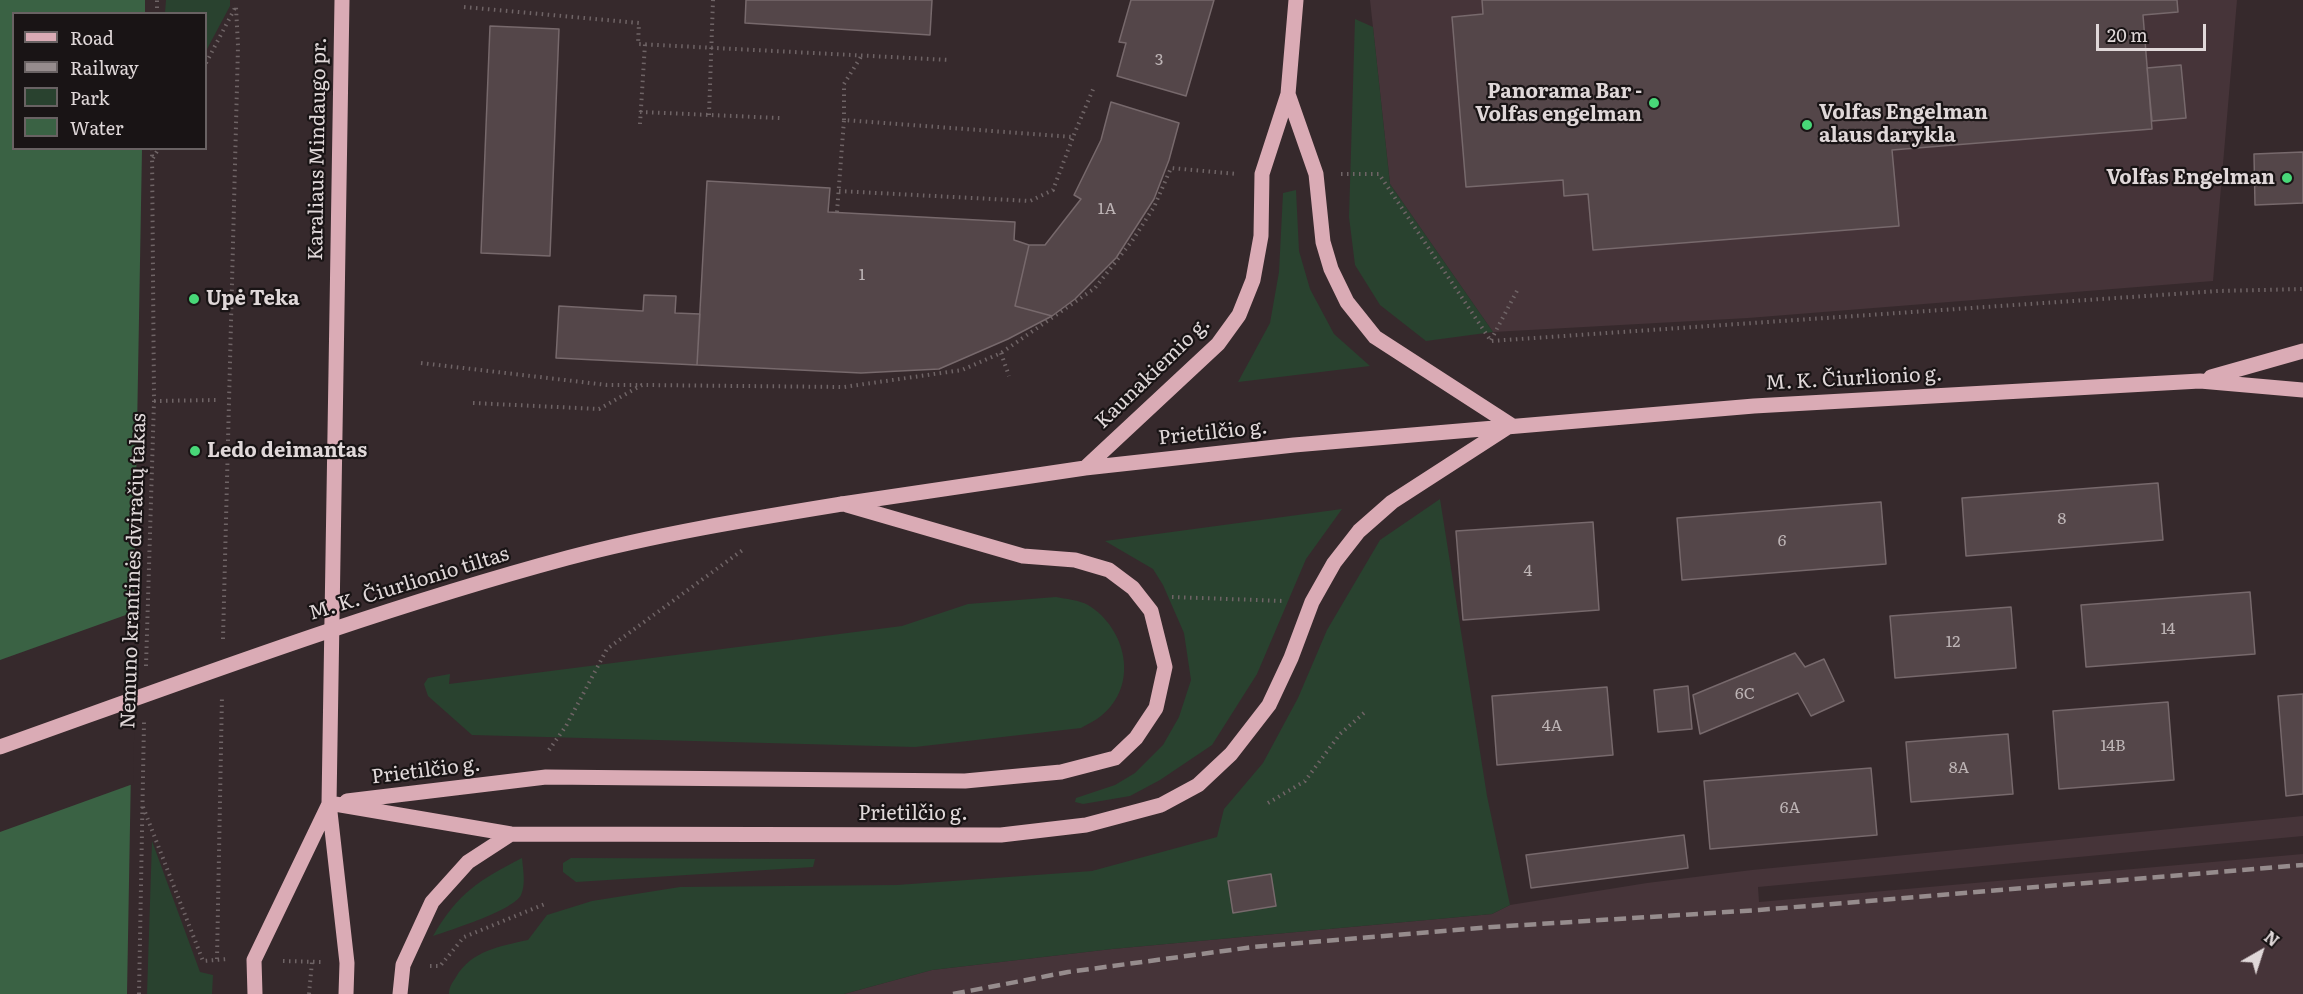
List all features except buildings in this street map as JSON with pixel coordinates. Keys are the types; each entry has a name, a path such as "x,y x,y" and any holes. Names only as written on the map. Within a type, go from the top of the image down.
{"main road":[{"name":"Karaliaus Mindaugo pr.","path":"342,0 329,803 347,963 346,994"},
{"name":"Kaunakiemio g.","path":"1085,468 1218,344 1239,315 1253,279 1261,236 1262,174 1288,94 1296,0"},
{"name":"Kaunakiemio g.","path":"1288,94 1316,174 1323,242 1330,269 1347,302 1375,337 1511,425"},
{"name":"M. K. Čiurlionio g.","path":"2200,381 2303,351"},
{"name":"M. K. Čiurlionio g.","path":"1511,425 1754,405 2200,381 2303,390"},
{"name":"Prietilčio g.","path":"842,504 1085,468 1511,425"},
{"name":"Prietilčio g.","path":"329,803 511,834 1000,835 1086,825 1161,806 1198,785 1231,754 1269,705 1291,658 1312,602 1334,563 1359,531 1384,509 1511,425"},
{"name":"Prietilčio g.","path":"329,803 546,777 965,781 1061,772 1115,758 1136,738 1156,708 1165,667 1151,611 1133,588 1109,570 1074,560 1023,556 842,504"},
{"name":"M. K. Čiurlionio tiltas","path":"0,747 334,628 567,558 736,521 842,504"},
{"path":"255,994 254,960 329,803"},
{"path":"400,994 403,965 432,902 468,862 511,834"}],"path":[{"path":"709,115 712,0"},
{"path":"464,7 639,23 638,44 949,60"},
{"path":"207,61 236,8 237,81 223,641"},
{"path":"640,124 645,44"},
{"path":"837,213 844,120 844,84 862,55"},
{"path":"839,191 1030,201 1053,190 1094,87"},
{"path":"640,112 780,118"},
{"path":"844,120 1073,137"},
{"name":"Nemuno krantinės dviračių takas","path":"146,673 154,401 152,150"},
{"path":"152,161 158,150"},
{"path":"421,363 607,385 843,387 962,370 1001,353 1095,288 1132,241 1154,207 1171,168 1228,174 1262,174"},
{"path":"1379,174 1491,341"},
{"path":"1491,341 1519,287"},
{"path":"1491,341 2218,291 2303,289"},
{"path":"1001,353 1009,376"},
{"path":"473,403 598,409 642,385"},
{"path":"154,401 216,400"},
{"path":"547,753 566,726 607,649 747,547"},
{"path":"1171,597 1312,602"},
{"path":"142,803 203,961 217,959 222,688"},
{"path":"1269,803 1305,781 1340,734 1365,712"},
{"name":"Nemuno krantinės dviračių takas","path":"139,994 144,720"},
{"path":"440,966 464,937 545,904"},
{"path":"309,994 312,962"}],"shaded area":[{"path":"1370,0 2237,0 2213,281 1748,318 1493,332 1390,184"},
{"path":"2303,816 2303,836 1758,887 1759,902 2303,854 2303,994 844,994 932,970 1112,949 1492,914 1510,905 1647,883 1752,870"}],"green space":[{"path":"166,0 230,0 230,6 207,49 207,12 165,12"},
{"path":"1355,19 1373,27 1390,184 1493,332 1426,341 1380,305 1355,265 1349,217"},
{"path":"1296,190 1299,251 1310,289 1334,334 1370,366 1238,382 1270,323 1279,272 1283,193"},
{"path":"1440,499 1487,796 1510,905 1492,914 1112,949 932,970 844,994 449,994 451,985 462,968 478,955 497,947 528,940 547,915 592,901 680,887 897,885 1092,871 1217,837 1224,809 1263,763 1298,698 1327,630 1380,540"},
{"path":"1342,509 1306,559 1257,674 1212,745 1160,780 1130,796 1083,804 1075,802 1076,798 1115,785 1135,773 1163,745 1179,717 1191,680 1184,633 1163,585 1153,569 1105,541"},
{"path":"1056,597 1084,603 1101,615 1112,628 1123,658 1124,673 1121,689 1113,703 1101,716 1081,728 915,747 472,735 428,696 424,684 428,678 450,674 449,684 902,626 968,604"},
{"path":"152,841 200,972 213,975 212,994 147,994"},
{"path":"522,858 523,886 521,895 516,901 481,919 433,936 451,909 471,889 493,873"},
{"path":"571,858 815,859 813,867 576,882 563,872 563,863"}],"water":[{"path":"0,0 145,0 145,12 12,12 12,150 142,150 127,994 0,994"}],"pier":[{"path":"137,611 133,784 0,832 0,660"}],"railway":[{"path":"953,994 1068,972 1253,947 1492,927 1759,910 2303,865"}],"place":[{"name":"Panorama Bar - Volfas engelman","path":"1654,103"},
{"name":"Volfas Engelman alaus darykla","path":"1807,125"},
{"name":"Volfas Engelman","path":"2287,178"},
{"name":"Upė Teka","path":"194,299"},
{"name":"Ledo deimantas","path":"195,451"}]}
